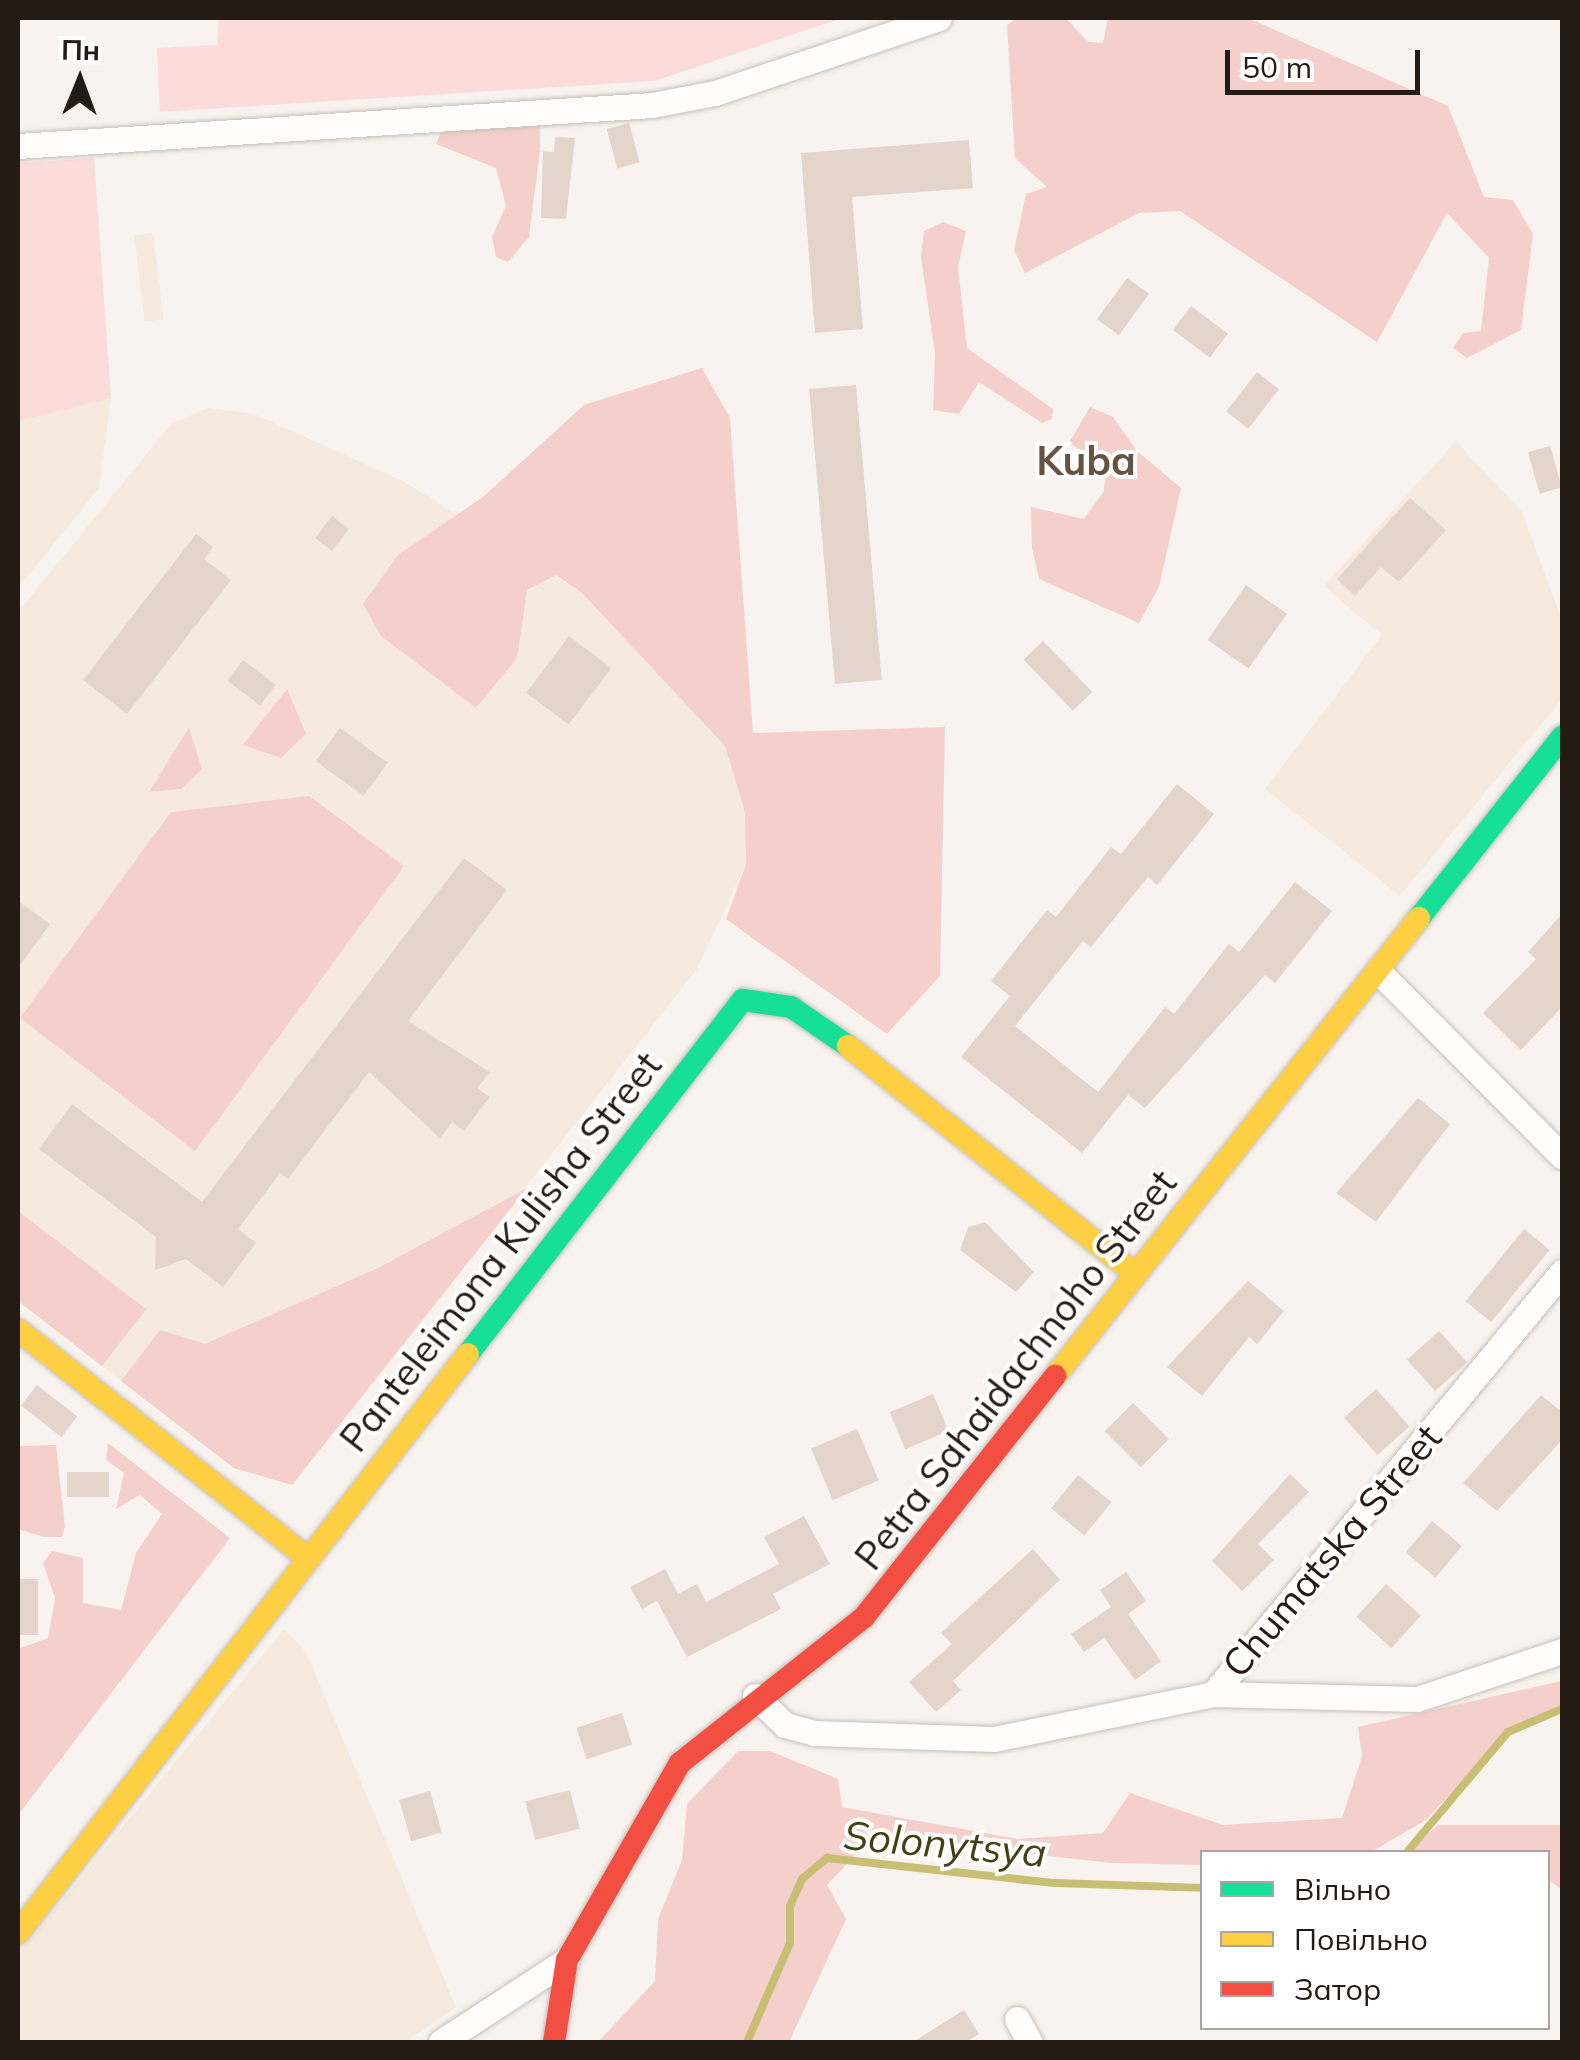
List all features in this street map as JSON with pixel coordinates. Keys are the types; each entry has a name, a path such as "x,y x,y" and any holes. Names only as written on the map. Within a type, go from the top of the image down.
{"street":[{"path":"18,146 652,105 716,93 938,18"},
{"name":"Petra Sahaidachnoho Street","path":"554,2042 568,1960 680,1763 755,1696 864,1617 1380,972 1562,737"},
{"path":"1380,972 1562,1156"},
{"name":"Panteleimona Kulisha Street","path":"18,1933 743,1000 792,1007 871,1062 1136,1274"},
{"name":"Chumatska Street","path":"755,1696 785,1724 814,1733 994,1738 1213,1694 1562,1272"},
{"path":"18,1330 308,1558"},
{"path":"1213,1694 1417,1699 1562,1651"},
{"path":"441,2042 568,1960"},
{"path":"1018,2018 1030,2042"}],"shaded area":[{"path":"219,18 842,18 655,81 160,112 157,48 217,45"},
{"path":"1017,18 1066,18 1088,42 1103,43 1108,18 1248,18 1448,106 1484,197 1513,200 1533,234 1521,330 1467,358 1453,348 1463,333 1481,331 1489,258 1447,213 1377,342 1180,211 1139,213 1025,273 1014,250 1026,194 1047,187 1015,158 1007,25"},
{"path":"512,123 540,127 540,150 529,237 508,262 496,257 492,237 506,206 496,168 436,144 442,129"},
{"path":"94,158 111,398 18,421 18,163"},
{"path":"943,222 966,231 958,267 967,348 1053,409 1052,419 1042,423 979,382 959,414 933,410 935,353 921,257 924,231"},
{"path":"153,233 164,319 145,322 134,235"},
{"path":"702,368 730,418 753,733 945,727 940,976 887,1034 726,919 746,864 745,812 725,746 582,593 556,575 527,590 517,658 476,708 381,636 363,604 398,555 483,497 584,405"},
{"path":"111,398 99,488 18,588 18,421"},
{"path":"1090,407 1113,417 1137,451 1181,488 1159,587 1139,623 1039,579 1032,548 1031,507 1084,519 1104,491 1106,464 1069,443"},
{"path":"208,408 254,414 403,481 582,593 725,746 745,812 746,864 697,969 292,1485 234,1468 18,1301 18,612 171,424"},
{"path":"1456,441 1522,512 1562,620 1562,699 1400,896 1265,789 1382,635 1324,586"},
{"path":"287,689 306,734 281,758 243,745"},
{"path":"189,728 202,769 181,789 149,792"},
{"path":"309,796 404,866 195,1151 20,1018 171,812"},
{"path":"527,1188 292,1485 234,1468 121,1381 160,1330 205,1344 378,1268"},
{"path":"18,1211 146,1309 102,1366 18,1301"},
{"path":"108,1443 230,1538 18,1815 18,1649 48,1638 55,1598 43,1563 52,1551 83,1558 83,1603 121,1610 136,1553 162,1514 140,1495 116,1509 124,1473 106,1460"},
{"path":"56,1445 65,1526 62,1537 44,1537 18,1529 18,1446"},
{"path":"284,1629 306,1652 456,2007 405,2042 18,2042 18,1955"},
{"path":"1562,1681 1562,1709 1508,1732 1426,1820 1374,1850 1200,1850 1200,1865 1112,1863 872,1837 827,1885 846,1919 789,2042 598,2042 655,1981 658,1919 682,1860 687,1804 738,1751 770,1751 838,1779 842,1807 1018,1839 1103,1833 1130,1793 1223,1825 1342,1818 1362,1756 1358,1727"},
{"path":"1438,1825 1562,1825 1562,1890 1550,1881 1550,1850 1409,1850"}],"building":[{"path":"629,123 640,163 617,169 607,129"},
{"path":"555,137 575,138 566,219 541,218 543,151 554,152"},
{"path":"969,140 973,188 852,197 863,329 815,333 801,153"},
{"path":"1127,278 1149,294 1119,335 1097,319"},
{"path":"1191,306 1228,334 1210,358 1173,330"},
{"path":"1257,372 1279,389 1248,429 1226,411"},
{"path":"856,385 882,680 835,684 809,389"},
{"path":"1550,446 1562,487 1540,494 1528,452"},
{"path":"1410,498 1446,530 1399,582 1381,567 1355,596 1337,579"},
{"path":"332,516 349,529 332,551 315,538"},
{"path":"196,534 213,547 204,559 231,580 127,714 83,680"},
{"path":"1246,585 1287,614 1249,669 1208,640"},
{"path":"569,636 611,668 569,725 526,693"},
{"path":"1043,641 1092,692 1073,711 1024,660"},
{"path":"243,660 276,685 260,705 227,681"},
{"path":"340,728 388,763 364,796 316,761"},
{"path":"1177,784 1214,814 1157,885 1148,877 1091,947 1083,941 1015,1026 1098,1092 1165,1007 1174,1014 1229,944 1239,952 1295,882 1332,911 1275,983 1265,975 1145,1108 1128,1095 1082,1153 961,1057 1010,996 991,981 1047,910 1056,917 1111,847 1121,854"},
{"path":"464,858 507,890 408,1021 490,1072 477,1088 490,1097 464,1131 452,1122 440,1138 369,1072 288,1179 280,1173 238,1229 256,1243 223,1287 186,1259 155,1270 156,1237 39,1149 72,1104 202,1202"},
{"path":"18,901 50,924 18,968"},
{"path":"1562,914 1562,1007 1521,1050 1483,1013 1536,959 1528,952"},
{"path":"1418,1098 1450,1124 1376,1222 1336,1193"},
{"path":"985,1222 1034,1272 1016,1292 960,1250 968,1227"},
{"path":"1524,1229 1550,1250 1491,1322 1465,1301"},
{"path":"1248,1281 1284,1311 1257,1344 1249,1337 1202,1396 1167,1367"},
{"path":"1439,1331 1467,1362 1435,1391 1407,1360"},
{"path":"37,1385 77,1416 61,1437 21,1405"},
{"path":"1376,1389 1409,1426 1378,1455 1344,1418"},
{"path":"933,1394 949,1431 905,1449 890,1412"},
{"path":"1541,1395 1562,1412 1562,1440 1497,1511 1463,1483"},
{"path":"1133,1403 1169,1439 1141,1467 1105,1431"},
{"path":"857,1429 879,1481 833,1500 811,1449"},
{"path":"67,1472 109,1472 109,1497 67,1497"},
{"path":"1290,1474 1309,1492 1258,1544 1274,1560 1242,1591 1212,1561"},
{"path":"1078,1475 1111,1502 1084,1535 1051,1508"},
{"path":"804,1516 830,1564 773,1594 781,1609 687,1657 657,1601 642,1609 630,1587 665,1569 678,1594 697,1584 706,1602 779,1564 764,1537"},
{"path":"1432,1521 1462,1546 1436,1577 1406,1552"},
{"path":"1033,1549 1060,1580 953,1681 961,1690 936,1712 909,1682 952,1644 941,1633"},
{"path":"1126,1572 1146,1601 1128,1614 1161,1661 1135,1680 1104,1638 1084,1652 1071,1634 1111,1607 1100,1590"},
{"path":"18,1579 38,1579 38,1635 18,1635"},
{"path":"1386,1584 1421,1615 1391,1648 1357,1617"},
{"path":"622,1713 632,1744 587,1759 576,1728"},
{"path":"570,1790 580,1829 535,1840 525,1801"},
{"path":"430,1791 442,1832 411,1841 399,1800"},
{"path":"964,2010 979,2034 966,2042 913,2042"}],"waterway":[{"name":"Solonytsya","path":"1409,1850 1508,1732 1562,1709"},
{"name":"Solonytsya","path":"747,2042 790,1943 790,1906 802,1879 827,1858 1055,1883 1200,1888"}],"traffic: fast":[{"path":"1419,918 1562,737"},
{"path":"468,1354 743,1000 791,1007 848,1046"}],"traffic: slow":[{"path":"1055,1376 1419,918"},
{"path":"848,1046 1136,1274"},
{"path":"18,1330 308,1558"},
{"path":"18,1933 468,1354"}],"traffic: jam":[{"path":"554,2042 567,1960 680,1763 864,1617 1055,1376"}],"district":[{"name":"Kuba","path":"1086,460"}]}
